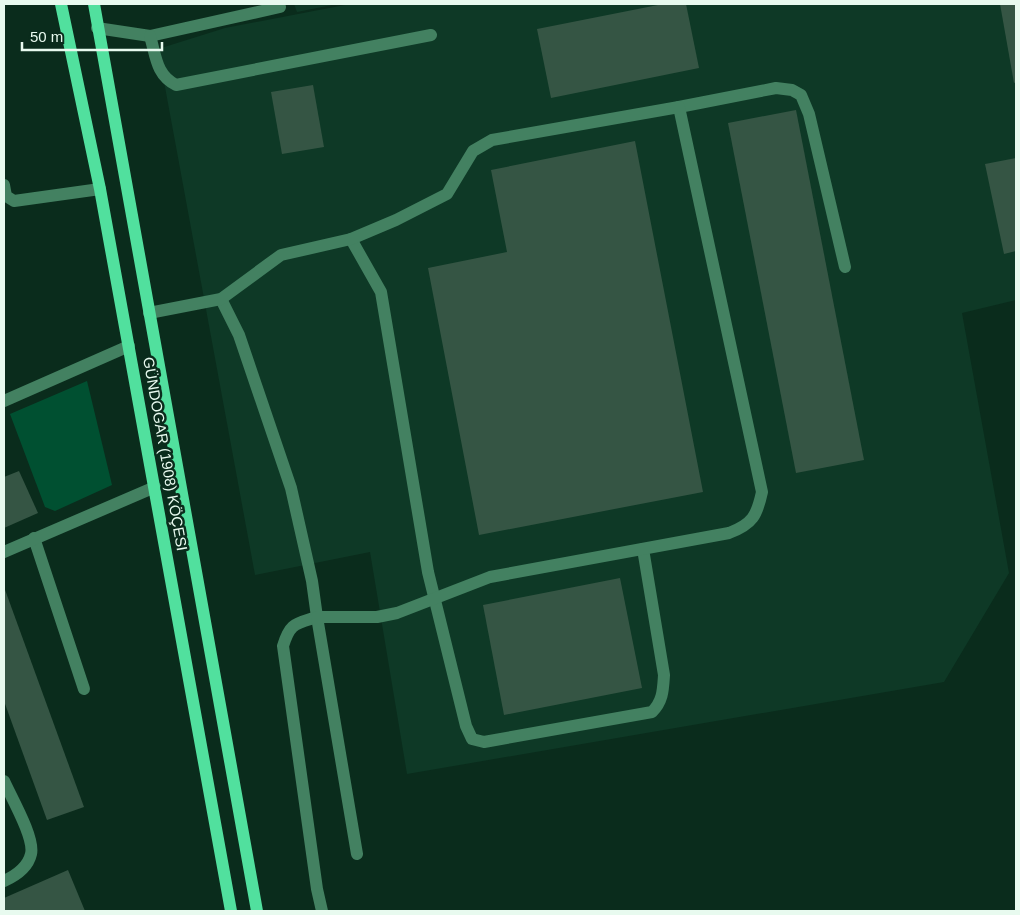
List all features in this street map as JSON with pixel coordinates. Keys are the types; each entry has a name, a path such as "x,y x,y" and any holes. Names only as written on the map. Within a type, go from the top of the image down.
{"main road":[{"path":"56,4 62,10"},
{"name":"GÜNDOGAR (1908) KÖÇESI","path":"94,4 257,911"},
{"name":"GÜNDOGAR (1908) KÖÇESI","path":"62,10 100,190 231,911"}],"lane":[{"path":"97,28 150,36 280,7"},
{"path":"150,36 160,72 167,80 176,85 431,35"},
{"path":"149,313 221,299 281,255 351,239 396,220 447,194 472,151 492,140 776,88 792,90 802,94 809,114 845,267"},
{"path":"322,911 317,889 283,646 287,634 295,624 316,617 377,617 396,613 490,577 729,533 742,528 753,519 759,507 762,492 679,107"},
{"path":"4,185 6,196 14,201 100,190"},
{"path":"351,239 381,292 428,572 466,726 472,739 484,742 652,712 658,706 663,694 664,675 643,548"},
{"path":"221,299 240,335 291,488 312,582 316,617 358,854"},
{"path":"4,401 129,346"},
{"path":"4,552 155,487"},
{"path":"34,538 84,689"},
{"path":"4,781 29,836 31,854 24,867 4,881"}],"shaded area":[{"path":"294,4 337,4 297,12"},
{"path":"350,4 1016,4 1016,300 962,313 1009,573 944,682 407,774 370,552 255,575 158,49 225,28"},
{"path":"87,381 112,485 55,511 45,507 10,414"}],"building":[{"path":"663,4 686,4 699,68 551,98 537,29"},
{"path":"1000,4 1016,4 1016,82 1014,83"},
{"path":"313,85 324,147 282,154 271,92"},
{"path":"796,110 864,460 796,473 728,123"},
{"path":"635,141 703,492 479,535 428,268 507,252 491,170"},
{"path":"1016,158 1016,251 1004,254 985,164"},
{"path":"19,471 38,513 4,528 4,477"},
{"path":"620,578 642,688 504,715 483,605"},
{"path":"4,587 84,807 47,820 4,701"},
{"path":"68,870 85,911 4,911 4,898"}]}
